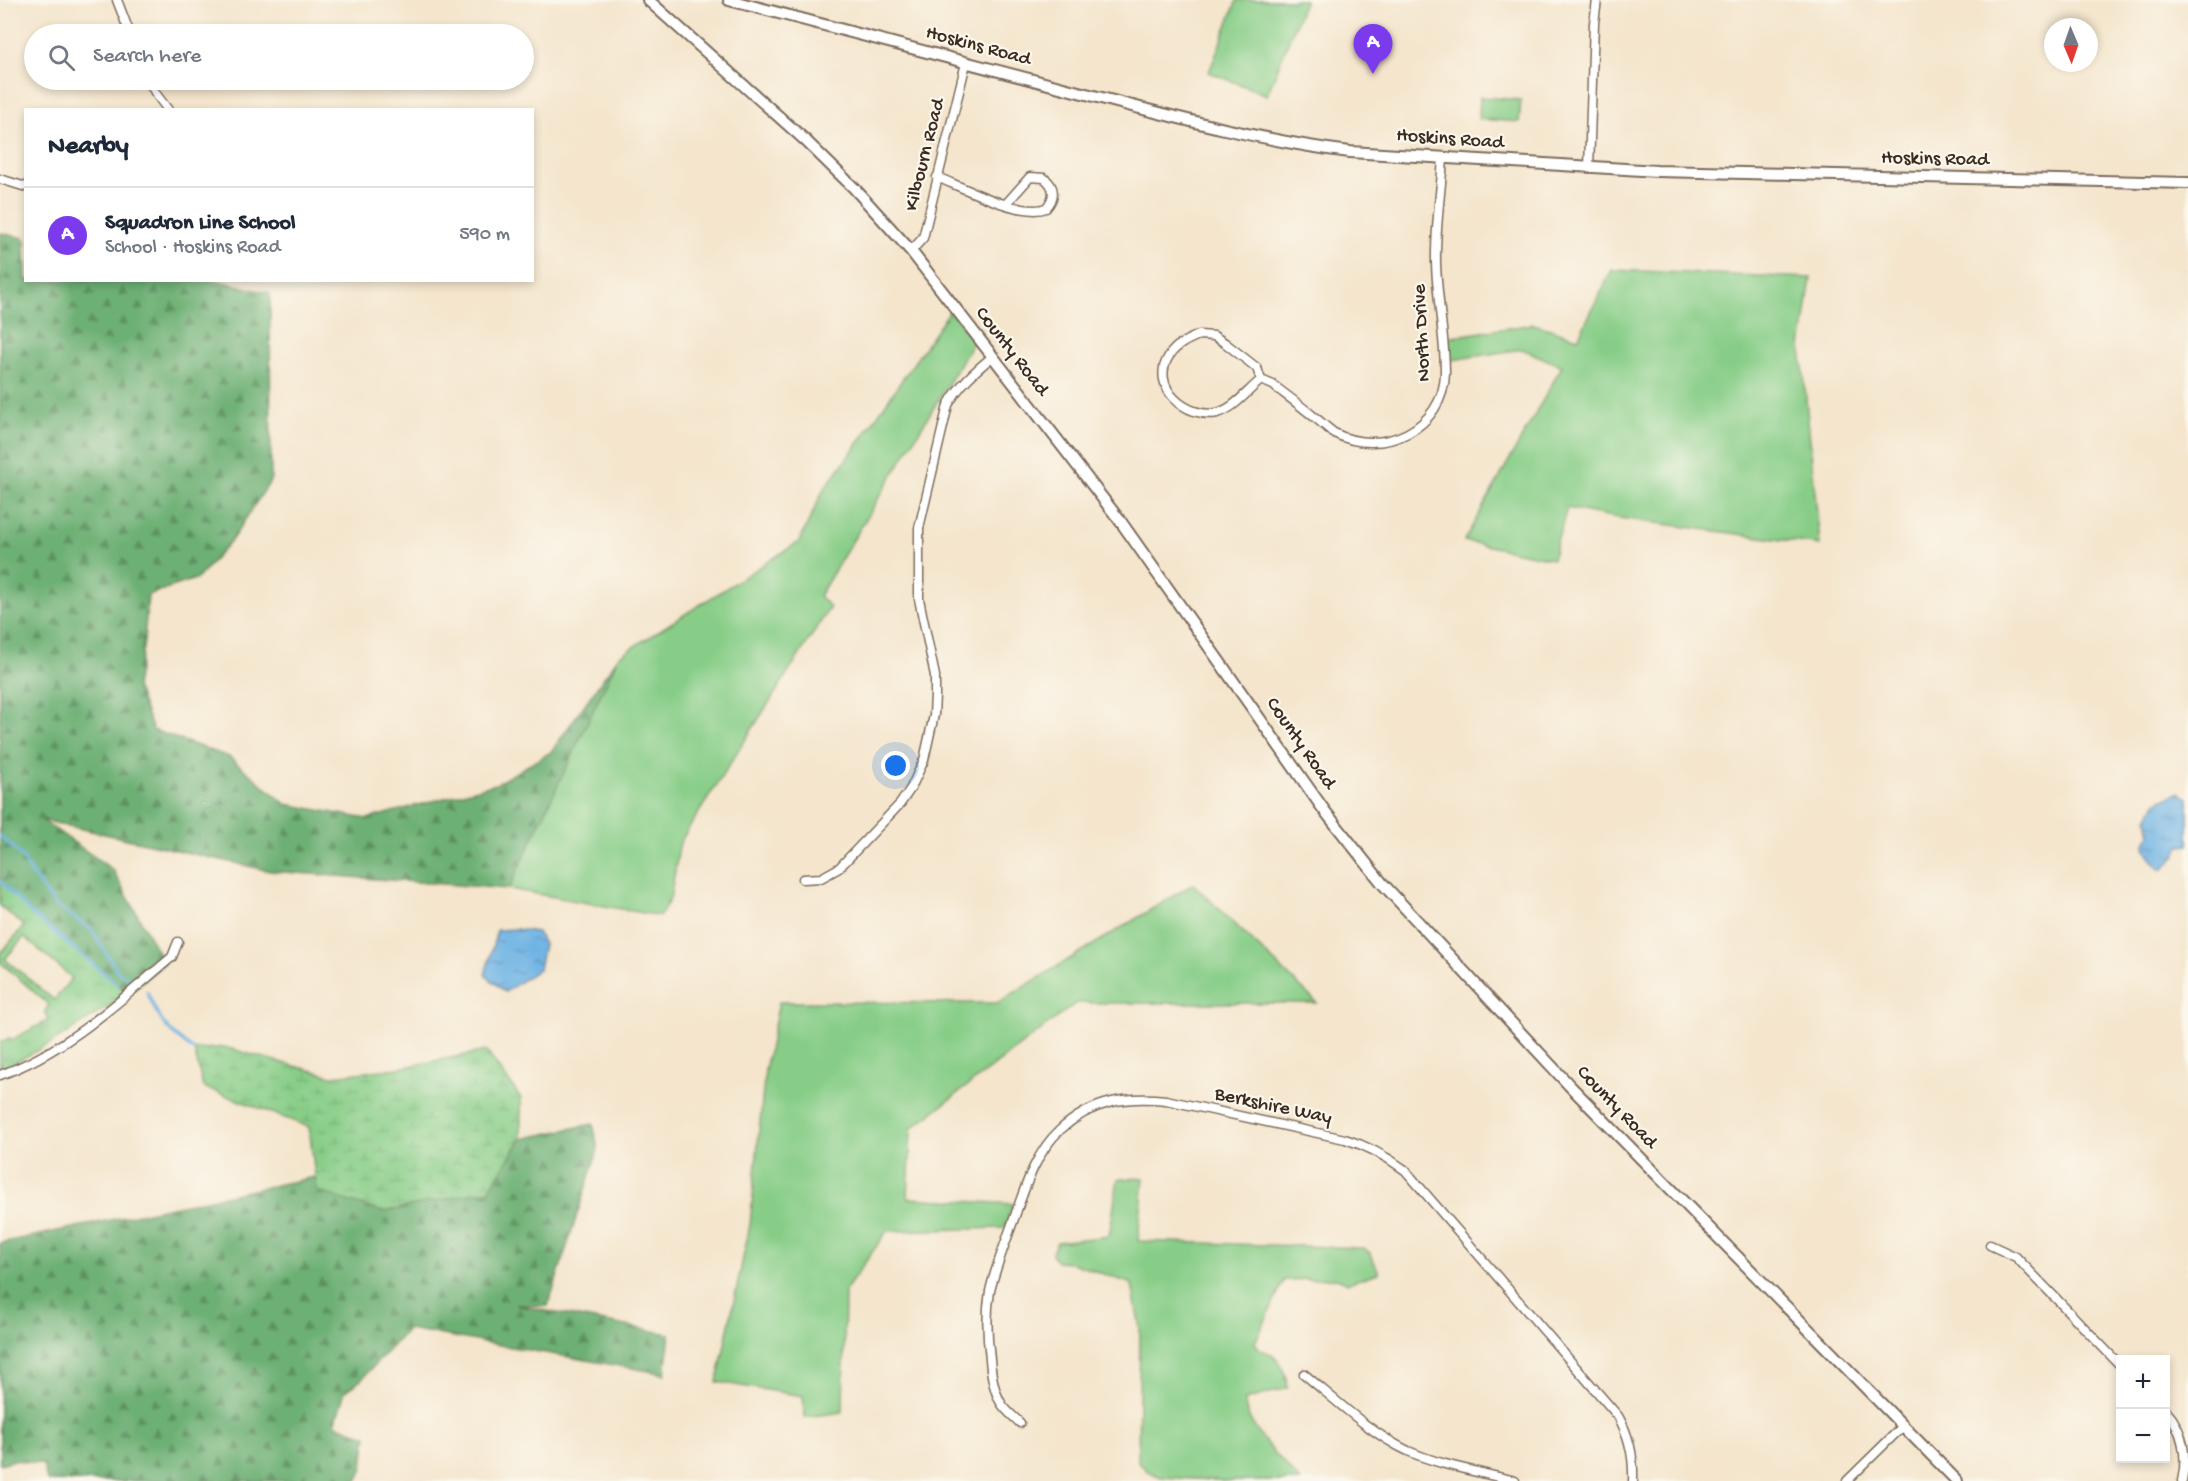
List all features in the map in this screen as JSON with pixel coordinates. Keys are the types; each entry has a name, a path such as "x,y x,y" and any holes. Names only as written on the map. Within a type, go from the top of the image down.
{"street":[{"path":"117,0 126,24"},
{"name":"County Road","path":"648,0 805,140 854,188 911,251 1121,522 1324,810 1382,883 1569,1085 1957,1481"},
{"name":"Hoskins Road","path":"729,0 1147,110 1278,141 1350,152 1589,168 1764,175 2188,183"},
{"path":"1589,168 1594,23 1597,0"},
{"name":"Kilbourn Road","path":"911,251 923,238 966,63"},
{"path":"154,90 166,108"},
{"name":"North Drive","path":"1261,380 1233,406 1218,413 1202,414 1186,410 1174,400 1166,386 1164,371 1167,359 1182,342 1199,335 1214,336 1257,369 1261,380 1273,385 1334,432 1360,441 1386,441 1399,438 1413,431 1434,411 1441,397 1445,374 1436,262 1443,158"},
{"path":"937,177 1006,204 1033,210 1043,210 1051,202 1053,189 1044,178 1030,177 1006,204"},
{"path":"0,179 24,186"},
{"path":"803,879 821,878 839,868 900,804 911,788 924,760 934,715 935,676 919,598 919,528 948,405 955,392 992,357"},
{"path":"0,1075 32,1061 70,1039 172,957 178,942"},
{"name":"Berkshire Way","path":"1020,1423 1001,1404 991,1372 987,1318 990,1292 1019,1203 1038,1157 1051,1138 1062,1128 1080,1115 1103,1104 1139,1098 1166,1100 1345,1139 1361,1144 1390,1159 1405,1170 1618,1416 1632,1451 1633,1481"},
{"path":"1990,1245 2016,1257 2116,1360"},
{"path":"1304,1374 1382,1437 1409,1451 1439,1462 1515,1481"},
{"path":"2170,1417 2178,1429 2185,1457 2182,1481"},
{"path":"1847,1481 1902,1426"}],"green space":[{"path":"1237,0 1305,0 1267,95 1209,72"},
{"path":"1480,97 1521,100 1519,122 1479,119"},
{"path":"0,233 24,238 24,282 223,282 270,293 271,480 233,538 198,578 148,595 144,641 136,687 153,730 229,757 286,804 367,819 496,784 551,752 619,656 509,889 270,871 42,820 113,870 164,963 129,993 31,913 0,882"},
{"path":"1612,270 1811,278 1801,347 1820,545 1612,517 1567,508 1552,559 1464,541 1562,366 1522,349 1446,361 1444,338 1534,324 1578,338"},
{"path":"951,309 973,343 819,596 830,607 680,842 670,899 660,916 509,889 619,656 799,542 824,489"},
{"path":"0,881 31,913 129,993 50,1043 0,1069 0,1042 10,1038 11,1040 49,1020 45,1011 49,1005 0,962 0,954 24,926 0,906","holes":["24,937 72,978 54,1000 5,959"]},
{"path":"1193,884 1317,1003 1076,1003 911,1129 908,1198 1013,1204 1004,1228 887,1231 845,1291 843,1412 805,1417 803,1396 717,1382 750,1225 765,1070 779,1002 997,1003"},
{"path":"224,1047 332,1076 399,1068 486,1051 521,1098 521,1139 489,1190 382,1212 317,1191 309,1127 203,1087 194,1050"},
{"path":"593,1124 598,1149 548,1306 515,1305 670,1334 665,1374 408,1329 360,1381 345,1391 335,1424 367,1436 362,1471 357,1481 47,1481 43,1464 15,1460 0,1464 0,1243 315,1177 318,1191 489,1190 521,1139"},
{"path":"1144,1178 1138,1241 1364,1248 1371,1254 1379,1273 1348,1283 1337,1278 1284,1280 1255,1343 1280,1364 1288,1388 1245,1400 1246,1410 1275,1454 1300,1481 1230,1481 1161,1477 1147,1471 1138,1461 1140,1329 1132,1284 1072,1263 1057,1262 1052,1253 1057,1242 1109,1236 1118,1179"}],"water":[{"path":"2178,793 2188,798 2188,845 2180,846 2175,857 2161,870 2145,846 2151,835 2148,819 2156,802"},
{"path":"516,929 537,932 544,944 539,969 505,992 485,975 497,930"}],"waterway":[{"path":"0,836 23,858 33,876 56,906 91,929 119,973 133,980"},
{"path":"0,881 31,913 117,984"},
{"path":"147,992 165,1026 194,1050"}],"place":[{"name":"Squadron Line School","path":"1373,74"}]}
